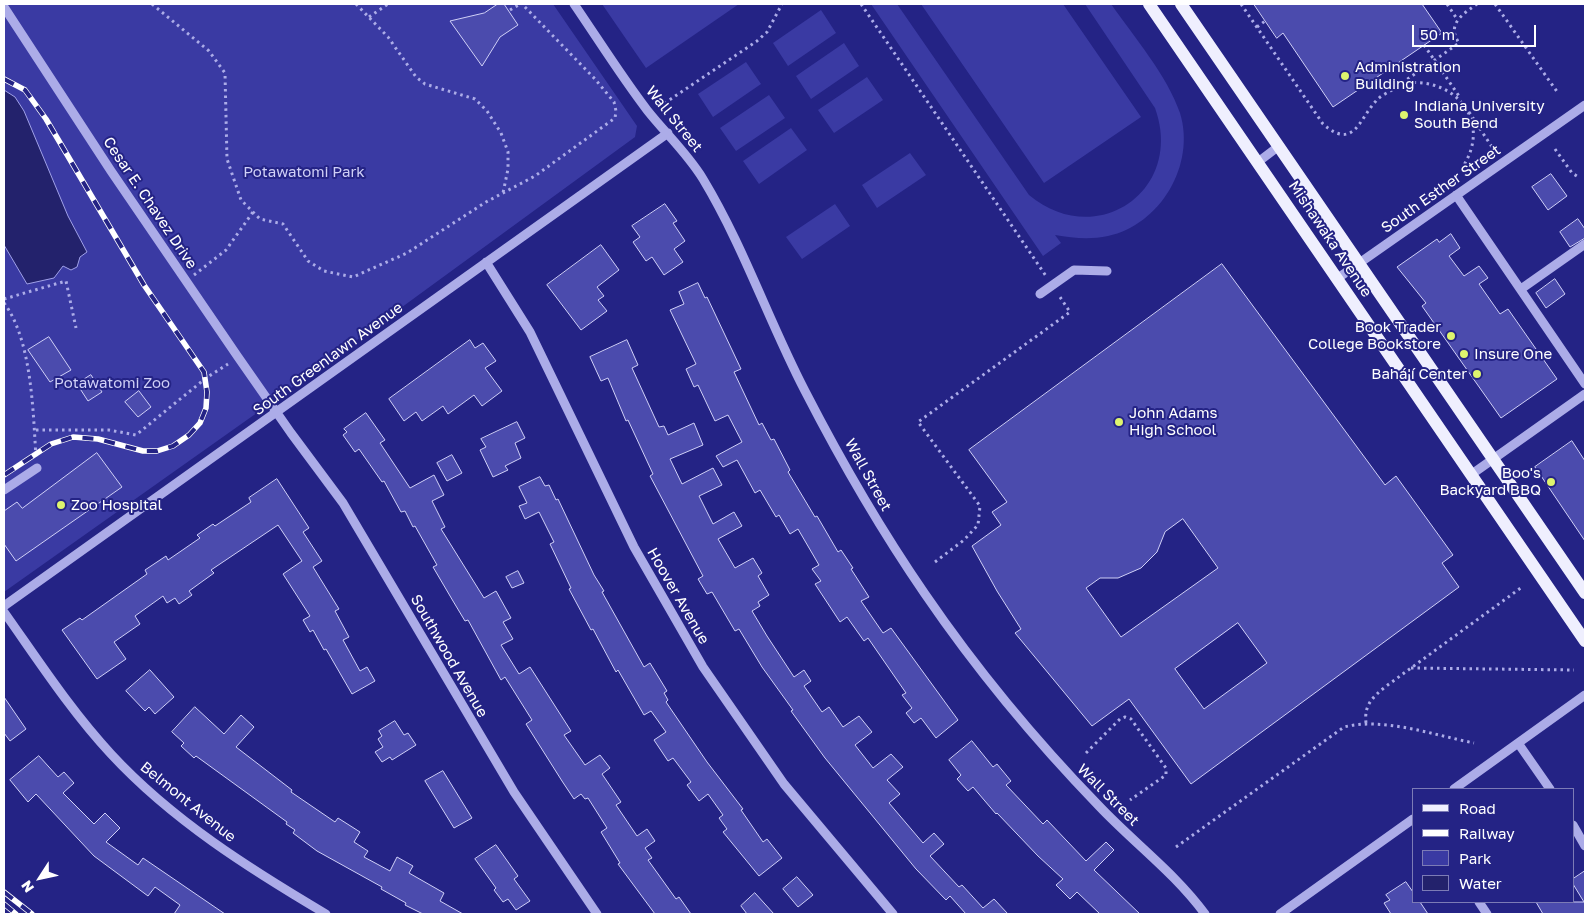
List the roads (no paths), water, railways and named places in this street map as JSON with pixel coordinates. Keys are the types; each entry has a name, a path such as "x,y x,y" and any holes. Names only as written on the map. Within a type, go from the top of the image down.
{"main road":[{"name":"Mishawaka Avenue","path":"1149,4 1585,641"},
{"name":"Mishawaka Avenue","path":"1181,4 1585,593"}],"street":[{"name":"Wall Street","path":"574,4 651,114 682,147 703,179 738,242 806,392 889,540 927,597 1000,696 1055,760 1102,809 1188,892 1205,914"},
{"name":"Cesar E. Chavez Drive","path":"4,7 111,172 277,413"},
{"name":"South Esther Street","path":"1338,278 1585,104"},
{"name":"South Greenlawn Avenue","path":"4,606 668,133"},
{"path":"1258,162 1279,146"},
{"path":"1456,195 1585,384"},
{"path":"1521,289 1585,244"},
{"name":"Hoover Avenue","path":"486,262 530,332 634,548 703,667 784,784 893,914"},
{"path":"1040,294 1074,270 1107,271"},
{"path":"1472,474 1585,394"},
{"name":"Southwood Avenue","path":"277,413 343,503 514,792 596,914"},
{"path":"4,490 37,468"},
{"name":"Belmont Avenue","path":"4,612 84,722 138,782 208,838 326,914"},
{"path":"1455,788 1585,695"},
{"path":"1518,743 1549,788"},
{"path":"1280,914 1412,820"},
{"path":"1574,827 1585,846"},
{"path":"1480,903 1487,914"}],"water":[{"path":"4,90 15,97 24,111 68,216 87,252 80,257 77,267 71,270 63,266 54,278 27,284 4,245"}],"railway":[{"path":"4,79 25,90 46,119 144,285 204,372 207,392 206,408 200,423 189,435 173,446 157,451 143,451 98,439 73,437 51,444 4,475"},
{"path":"4,892 32,914"},
{"path":"4,904 16,914"}],"place":[{"name":"Administration Building","path":"1345,76"},
{"name":"Indiana University South Bend","path":"1404,115"},
{"name":"Book Trader College Bookstore","path":"1451,336"},
{"name":"Insure One","path":"1464,354"},
{"name":"Bahá'í Center","path":"1477,374"},
{"name":"John Adams High School","path":"1119,422"},
{"name":"Boo's Backyard BBQ","path":"1551,482"},
{"name":"Zoo Hospital","path":"61,505"}],"park label":[{"name":"Potawatomi Park","path":"304,172"},
{"name":"Potawatomi Zoo","path":"112,383"}]}
